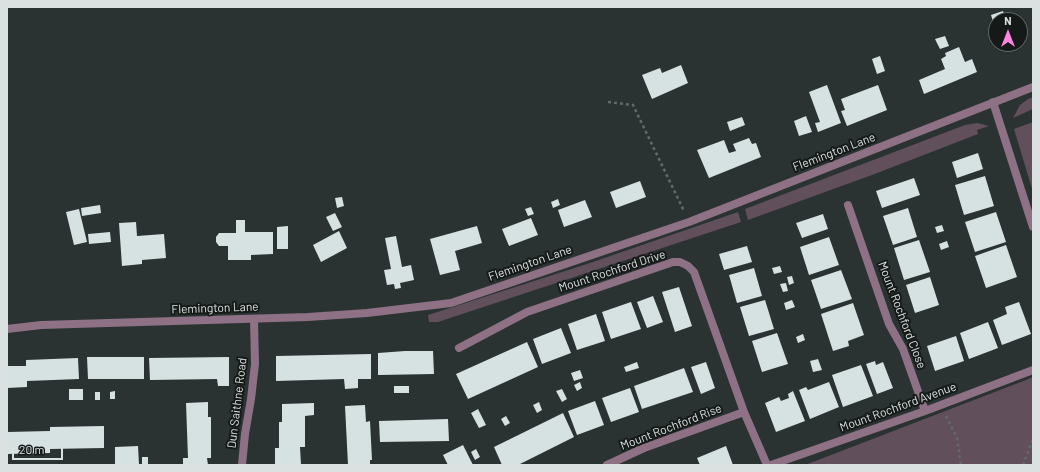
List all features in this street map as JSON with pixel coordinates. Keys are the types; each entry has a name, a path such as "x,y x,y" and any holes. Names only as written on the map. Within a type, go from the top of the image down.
{"street":[{"name":"Flemington Lane","path":"7,329 42,325 254,319 367,313 451,303 689,222 1033,87"},
{"path":"993,102 1033,227"},
{"name":"Mount Rochford Close","path":"848,205 890,324 903,350 926,411"},
{"name":"Mount Rochford Drive","path":"459,348 527,312 673,262 680,262 688,266 694,272 744,412 767,465"},
{"name":"Dun Saithne Road","path":"242,465 255,364 254,319"},
{"name":"Mount Rochford Avenue","path":"771,465 926,411 1033,370"},
{"name":"Mount Rochford Rise","path":"607,465 644,448 744,412"}],"path":[{"path":"608,102 633,105 689,222"},
{"path":"940,405 957,438 960,465"},
{"path":"1023,465 1033,439"}],"shaded area":[{"path":"1033,97 1033,109 1013,118 1020,105"},
{"path":"1033,122 1033,192 1014,129"},
{"path":"977,123 989,126 977,130 978,134 872,175 748,220 745,209 965,125"},
{"path":"738,212 741,222 438,322 429,322 428,315 587,264"},
{"path":"1033,377 1033,465 805,465 1026,380"}],"building":[{"path":"945,36 949,46 940,49 935,39"},
{"path":"959,47 965,62 972,59 977,72 924,94 919,80 945,69 941,59 946,56 945,53"},
{"path":"880,56 885,71 877,74 872,59"},
{"path":"681,65 688,83 652,99 642,75 660,68 662,73"},
{"path":"827,85 841,123 818,132 815,123 820,122 809,92"},
{"path":"878,85 887,110 847,126 841,111 845,110 841,99"},
{"path":"806,116 812,132 799,136 794,121"},
{"path":"742,117 745,125 730,131 727,122"},
{"path":"749,138 752,144 756,143 761,157 709,178 697,150 724,140 729,153 736,151 733,144"},
{"path":"978,153 983,169 957,178 952,162"},
{"path":"985,176 994,206 964,215 955,185"},
{"path":"914,178 920,195 882,208 876,191"},
{"path":"640,181 646,197 616,208 610,192"},
{"path":"342,197 344,206 337,208 335,198"},
{"path":"558,199 560,205 553,208 551,202"},
{"path":"585,200 592,217 564,227 558,210"},
{"path":"100,205 101,213 82,216 81,208"},
{"path":"531,207 534,214 528,216 525,209"},
{"path":"908,208 917,237 893,245 883,216"},
{"path":"79,209 87,242 74,245 66,212"},
{"path":"996,212 1006,242 975,252 965,222"},
{"path":"335,213 342,227 333,231 326,217"},
{"path":"823,214 828,229 802,238 796,223"},
{"path":"531,218 538,235 509,246 502,229"},
{"path":"236,220 245,220 245,232 273,232 273,254 251,255 251,260 228,260 228,246 219,246 216,242 216,237 219,233 236,233"},
{"path":"136,222 137,236 164,234 166,258 142,260 142,264 122,266 119,223"},
{"path":"942,225 944,231 937,233 935,227"},
{"path":"288,226 288,249 277,249 277,227"},
{"path":"477,226 482,243 455,251 460,270 440,275 430,239"},
{"path":"339,231 347,248 321,262 313,245"},
{"path":"110,232 111,242 89,244 88,234"},
{"path":"396,236 402,267 411,265 414,280 400,283 401,288 395,289 394,284 387,285 384,270 391,269 385,238"},
{"path":"829,237 839,265 809,275 800,247"},
{"path":"919,240 930,272 904,280 894,248"},
{"path":"947,241 949,247 941,250 939,244"},
{"path":"1006,245 1017,277 986,288 975,256"},
{"path":"747,246 752,262 724,270 719,254"},
{"path":"780,266 782,272 774,274 772,268"},
{"path":"754,268 762,296 737,303 729,275"},
{"path":"841,270 852,299 821,309 811,280"},
{"path":"792,276 794,283 789,285 787,277"},
{"path":"930,277 939,305 915,313 906,285"},
{"path":"786,283 788,291 783,292 780,284"},
{"path":"679,287 692,326 675,332 662,292"},
{"path":"653,296 663,322 647,328 637,302"},
{"path":"765,300 774,329 749,336 740,307"},
{"path":"792,300 795,307 786,310 784,303"},
{"path":"631,302 641,329 611,339 602,312"},
{"path":"1019,302 1031,334 1002,345 993,320 1007,314 1005,307"},
{"path":"853,303 864,335 848,341 849,346 833,351 821,314"},
{"path":"596,314 605,341 577,350 568,324"},
{"path":"988,322 998,348 969,359 960,333"},
{"path":"561,328 571,353 542,364 533,339"},
{"path":"777,333 788,364 762,372 752,341"},
{"path":"803,334 805,340 798,343 796,337"},
{"path":"956,336 964,361 935,371 927,346"},
{"path":"527,342 538,367 468,399 456,374"},
{"path":"433,351 434,374 378,375 378,353"},
{"path":"371,354 371,379 358,379 358,388 345,389 344,379 276,381 276,356"},
{"path":"87,357 144,357 144,379 88,379"},
{"path":"229,357 229,386 218,386 217,379 150,380 149,358"},
{"path":"78,358 79,379 27,381 27,387 7,388 7,366 26,366 26,360"},
{"path":"818,359 822,370 813,372 810,361"},
{"path":"875,361 876,365 883,362 893,388 877,394 866,364"},
{"path":"637,362 639,368 626,372 624,367"},
{"path":"706,362 715,388 701,394 691,367"},
{"path":"861,365 873,396 843,407 832,375"},
{"path":"684,368 693,392 642,409 634,386"},
{"path":"580,370 583,378 574,381 571,373"},
{"path":"580,382 582,388 577,391 574,385"},
{"path":"829,382 839,407 810,419 799,390 806,387 808,390"},
{"path":"394,386 409,386 409,393 394,393"},
{"path":"630,388 639,412 611,422 602,398"},
{"path":"69,389 83,389 83,400 69,400"},
{"path":"562,389 567,399 562,402 556,391"},
{"path":"115,391 115,399 110,399 110,392"},
{"path":"793,391 805,421 776,432 765,403 779,397 781,401 789,398 788,394"},
{"path":"95,392 100,392 100,400 95,400"},
{"path":"595,401 604,425 577,435 568,411"},
{"path":"208,402 208,417 211,417 211,458 207,458 208,465 183,465 183,458 188,458 186,403"},
{"path":"539,402 542,410 537,413 533,405"},
{"path":"314,403 314,415 305,416 305,447 300,447 301,465 275,465 275,448 279,448 279,422 282,422 282,404"},
{"path":"365,405 366,422 370,421 372,460 370,460 370,465 348,465 345,406"},
{"path":"478,409 486,425 479,428 471,413"},
{"path":"563,413 574,437 518,465 502,465 494,447"},
{"path":"506,416 510,423 505,426 501,419"},
{"path":"448,419 449,441 380,442 379,421"},
{"path":"104,426 104,448 50,449 50,453 7,454 7,432 50,431 50,427"},
{"path":"463,445 473,465 448,465 443,455"},
{"path":"138,446 139,465 115,465 115,447"},
{"path":"726,446 733,465 700,465 697,458"},
{"path":"476,449 480,457 475,460 471,452"},
{"path":"142,457 148,457 148,465 142,465"}]}
